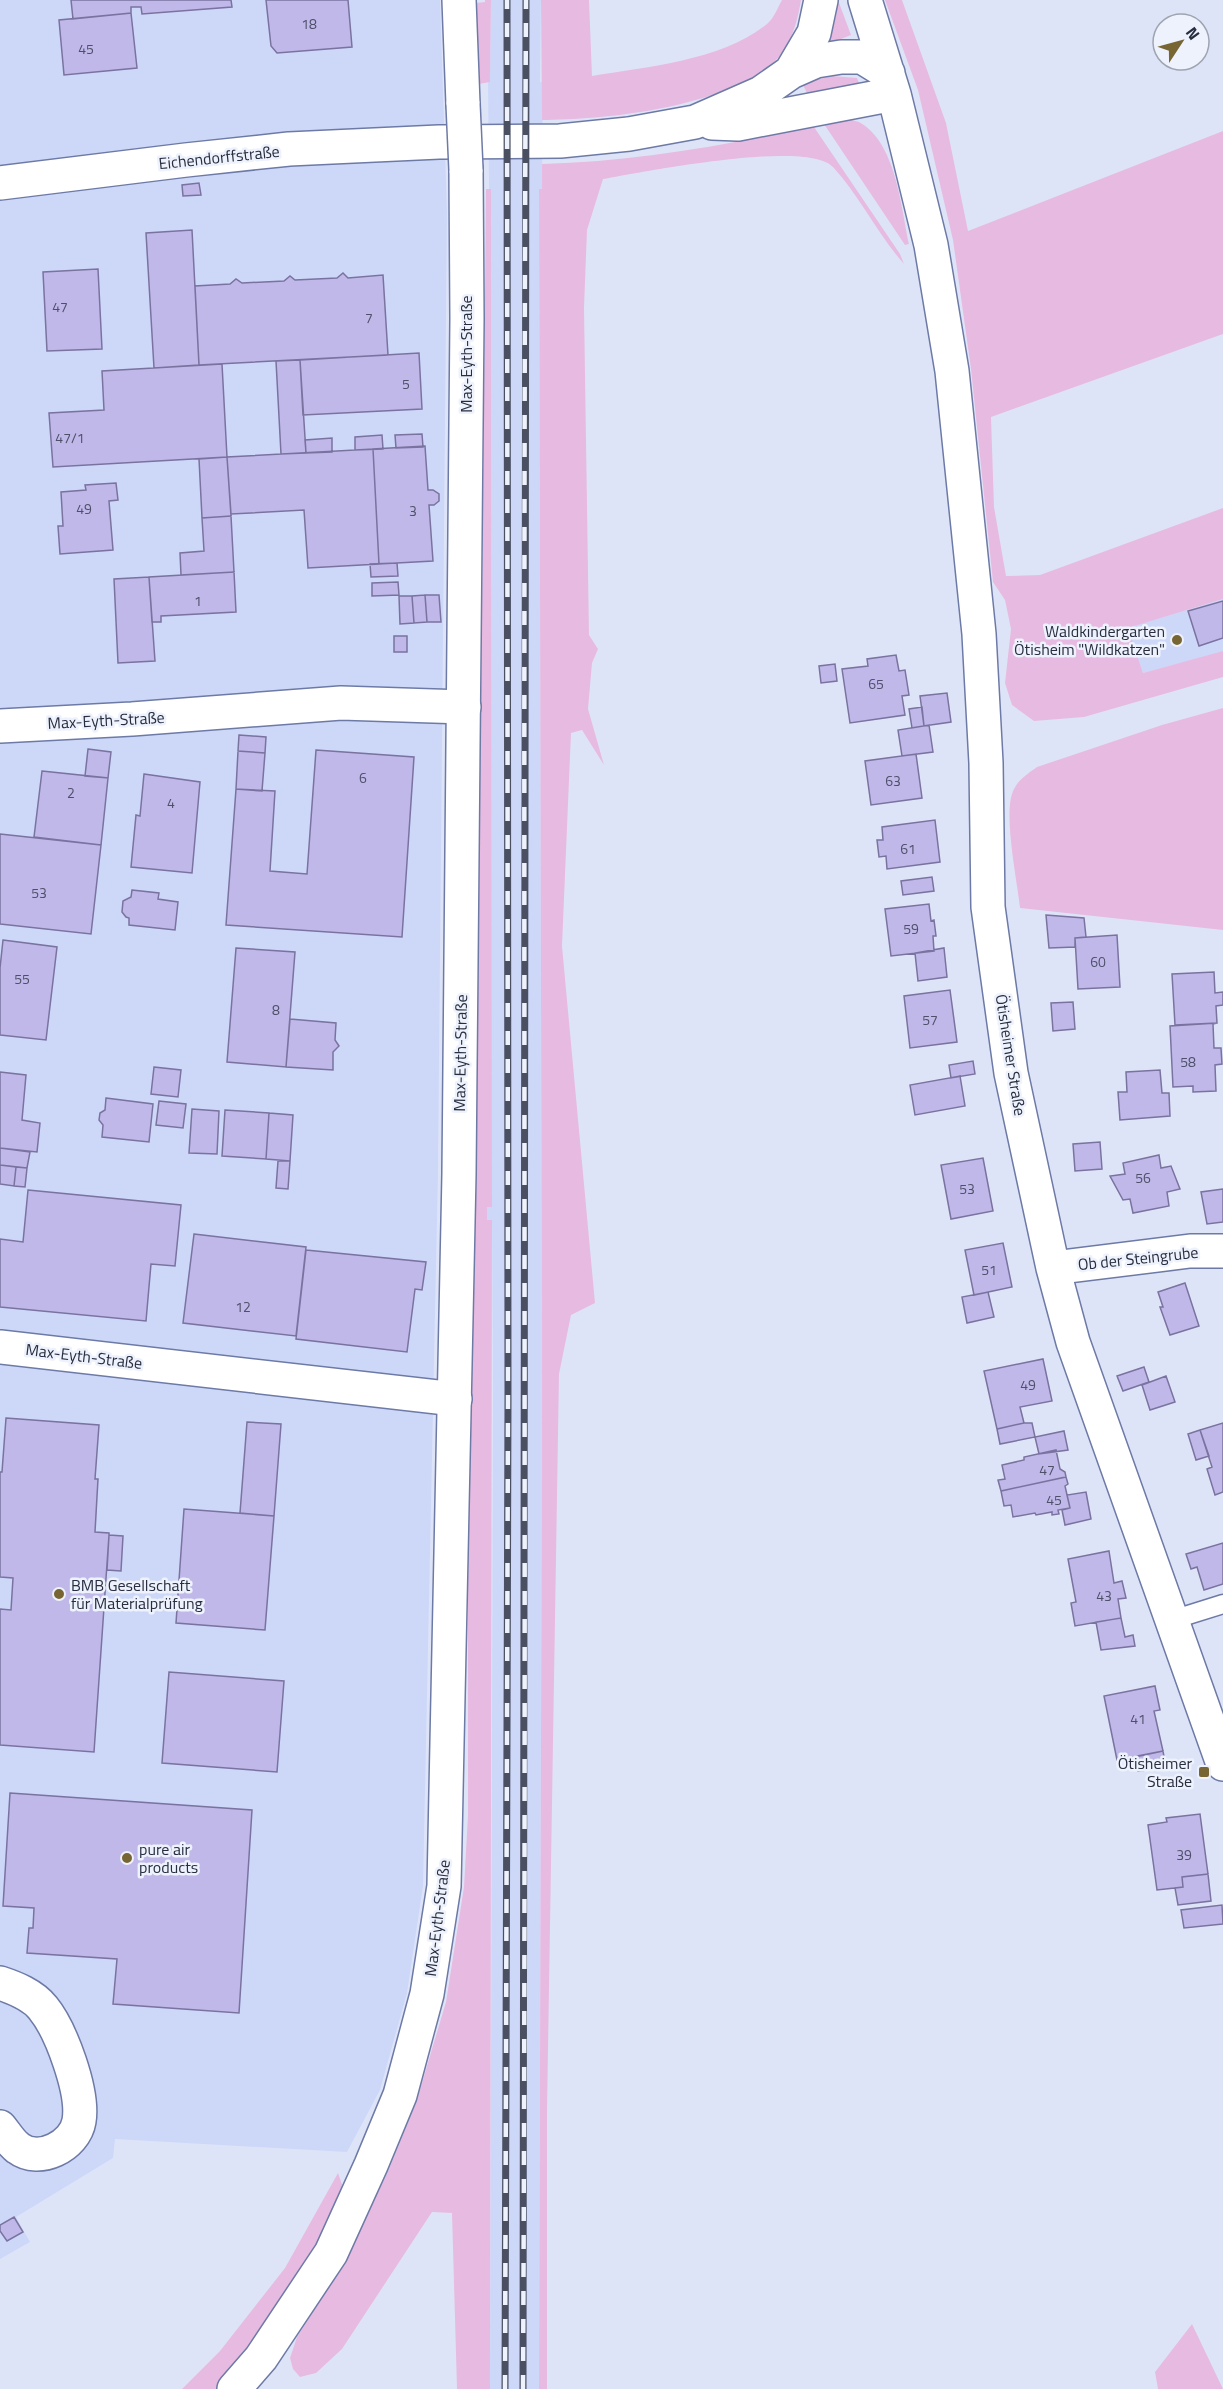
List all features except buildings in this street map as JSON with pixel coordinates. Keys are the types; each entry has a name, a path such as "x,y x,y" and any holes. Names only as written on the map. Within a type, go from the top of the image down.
{"street":[{"path":"791,72 814,33 821,0"},
{"name":"Ötisheimer Straße","path":"865,0 891,84 931,245 952,372 979,634 986,763 988,907 1011,1073 1053,1268 1073,1342 1223,1764"},
{"name":"Max-Eyth-Straße","path":"234,2389 261,2358 331,2253 400,2095 427,1994 444,1886 455,1398 464,707 466,170 459,1"},
{"path":"696,122 761,93 791,72 816,62 841,57 862,57 891,84"},
{"path":"696,122 738,124 891,84"},
{"name":"Eichendorffstraße","path":"0,183 186,159 289,149 439,142 560,141 629,134 696,122"},
{"name":"Max-Eyth-Straße","path":"0,726 132,719 341,703 464,707"},
{"name":"Ob der Steingrube","path":"1053,1268 1190,1251 1223,1251"},
{"name":"Max-Eyth-Straße","path":"0,1347 455,1398"},
{"path":"0,1983 19,1989 42,2007 59,2035 78,2096 79,2121 71,2137 58,2149 40,2155 18,2149 0,2127"}],"lane":[{"path":"1172,1620 1223,1604"}],"shaded area":[{"path":"0,0 440,0 447,212 438,1172 423,1886 407,1993 380,2090 347,2152 115,2139 113,2158 16,2217 30,2242 0,2259"},
{"path":"485,0 491,0 490,82 479,84 476,3 485,2"},
{"path":"491,0 541,0 540,82 543,82 542,189 539,189 542,1399 539,2389 490,2389 493,1399 492,1221 487,1220 487,1207 492,1206 491,189 489,189 488,82 490,82"},
{"path":"541,0 589,0 592,76 684,60 730,46 750,36 768,23 782,0 801,0 795,27 788,44 778,59 749,79 693,101 662,108 630,114 542,120"},
{"path":"838,0 851,35 826,45 836,16"},
{"path":"885,0 902,0 946,123 968,231 1223,131 1223,334 991,417 994,507 1006,576 1040,575 1223,508 1223,599 1128,628 1143,673 1223,651 1223,677 1084,717 1034,721 1012,705 1005,683 1011,629 1005,600 993,582 971,369 953,240 918,90"},
{"path":"832,76 857,78 859,83 810,99 802,83"},
{"path":"841,117 859,122 871,131 881,144 895,177 909,244 905,245 820,118"},
{"path":"814,127 900,254 904,264 833,167 817,159 792,156 723,160 603,179 587,230 584,308 589,635 598,649 592,663 588,709 604,765 582,730 571,733 562,946 595,1303 571,1315 559,1374 547,2112 547,2389 539,2389 542,1399 539,189 542,189 542,164 645,156"},
{"path":"486,189 491,189 492,1207 487,1207 487,1220 492,1220 490,2389 457,2389 452,2213 432,2212 342,2349 316,2373 300,2377 293,2369 290,2358 297,2337 346,2260 389,2169 416,2103 446,2002 464,1887 468,1815 468,1584"},
{"name":"Waldkindergarten Ötisheim \"Wildkatzen\"","path":"1223,599 1223,652 1143,673 1127,628"},
{"path":"1223,708 1223,930 1020,908 1009,818 1012,794 1022,779 1037,767 1162,725"},
{"path":"338,2173 345,2193 316,2251 250,2351 216,2389 182,2389 220,2351 285,2268"},
{"path":"1192,2324 1223,2389 1158,2389 1155,2372"}],"railway":[{"path":"505,2389 508,1399 507,0"},
{"path":"523,2389 526,0"}],"place":[{"name":"Waldkindergarten Ötisheim \"Wildkatzen\"","path":"1177,640"},
{"name":"BMB Gesellschaft für Materialprüfung","path":"59,1594"},
{"name":"Ötisheimer Straße","path":"1204,1772"},
{"name":"pure air products","path":"127,1858"}]}
